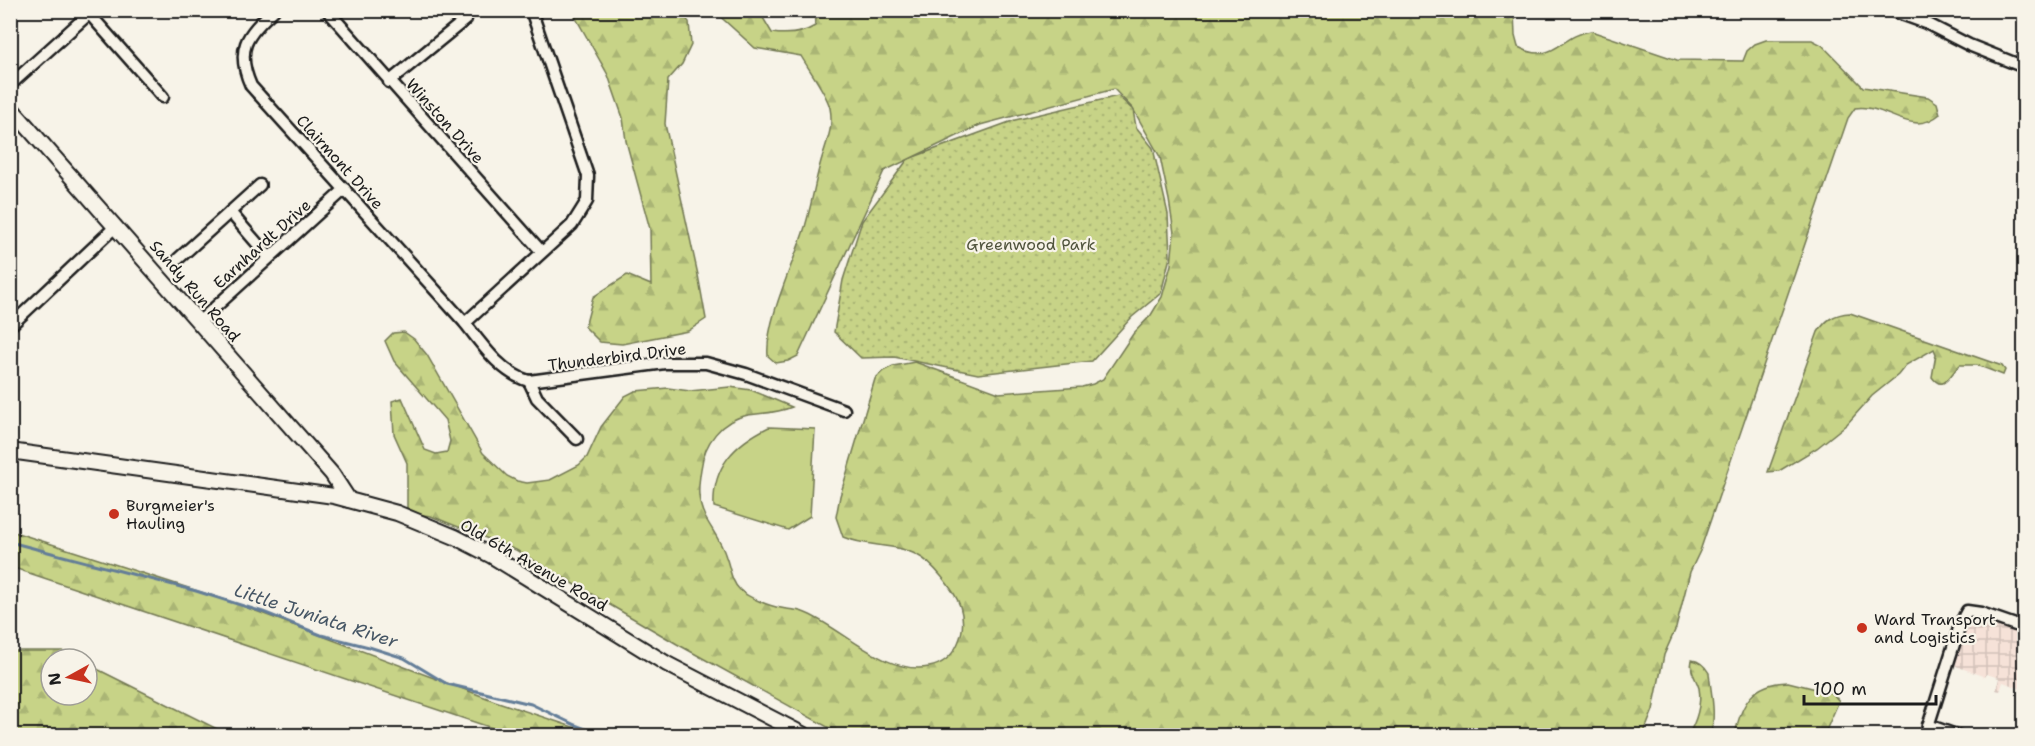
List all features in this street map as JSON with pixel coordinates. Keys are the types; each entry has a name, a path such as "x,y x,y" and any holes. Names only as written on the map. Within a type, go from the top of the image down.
{"main road":[{"name":"Sandy Run Road","path":"10,107 332,474 349,500"},
{"name":"Old 6th Avenue Road","path":"10,451 349,500 397,513 468,543 536,582 667,664 806,735"}],"street":[{"name":"Clairmont Drive","path":"274,10 254,28 248,38 243,62 251,86 506,370 518,378 529,381 537,398 577,439"},
{"name":"Winston Drive","path":"327,10 542,251"},
{"path":"465,323 572,225 586,201 588,176 531,10"},
{"path":"1890,10 1926,23 1969,45 2025,67"},
{"path":"10,85 89,12 163,96"},
{"path":"389,82 466,19"},
{"path":"177,259 260,185"},
{"name":"Earnhardt Drive","path":"200,321 345,189"},
{"path":"230,212 269,257"},
{"path":"10,326 116,226"},
{"name":"Thunderbird Drive","path":"529,381 665,363 706,363 746,374 844,410"},
{"path":"1959,735 1926,730 1960,622 1967,611 1981,613 2025,628"}],"shaded area":[{"path":"1967,611 2024,628 2024,690 2003,682 2000,691 1996,690 1999,678 1987,674 1985,677 1948,663"}],"green space":[{"path":"817,10 1514,11 1518,47 1530,52 1549,51 1571,38 1591,31 1677,60 1743,61 1747,51 1755,44 1766,40 1812,40 1822,45 1863,87 1928,97 1937,103 1940,114 1929,121 1919,123 1909,122 1878,110 1855,108 1848,118 1700,551 1690,572 1676,628 1664,655 1653,710 1643,735 842,735 677,644 516,550 431,516 415,514 407,508 407,463 394,434 392,401 402,398 425,450 436,454 447,452 450,441 445,420 394,361 385,341 393,333 404,332 414,339 427,355 483,453 507,476 527,483 550,480 579,465 587,457 601,427 625,396 635,391 668,388 690,391 730,387 751,390 792,407 776,412 748,415 730,422 722,427 710,442 703,459 699,499 705,517 722,547 735,583 740,590 754,599 776,607 803,612 879,657 896,664 912,668 929,667 946,659 958,644 962,616 957,600 942,578 923,559 908,551 843,537 836,517 840,496 875,379 883,371 893,366 915,362 999,393 1082,387 1103,379 1133,334 1151,315 1162,297 1171,265 1174,233 1169,200 1160,157 1133,109 1114,89 980,125 884,171 798,356 776,363 768,356 771,328 780,294 808,215 830,129 830,108 822,89 801,56 755,48 714,11 759,11 772,33 783,34 800,32 815,26"},
{"path":"572,11 679,11 689,22 691,45 682,64 668,80 665,124 706,319 688,331 622,344 600,342 585,327 593,297 627,275 651,285 650,229 626,141 623,118 608,75"},
{"name":"Greenwood Park","path":"1118,96 1133,110 1136,127 1153,148 1168,214 1170,257 1161,293 1132,317 1092,361 978,374 894,357 861,358 834,332 843,280 862,221 908,159 1015,120"},
{"path":"1850,313 2002,366 2005,370 2003,375 1977,365 1960,365 1944,383 1936,382 1932,377 1936,354 1934,349 1906,365 1898,375 1872,396 1847,424 1817,448 1779,471 1768,472 1818,332 1831,318"},
{"path":"769,427 815,429 810,516 788,530 714,507 717,480 728,458 745,441"},
{"path":"11,531 229,601 495,701 597,735 513,735 11,567"},
{"path":"11,651 39,651 39,707 99,707 99,670 229,735 11,735"},
{"path":"1692,660 1702,664 1709,673 1713,712 1710,735 1688,735 1696,719 1700,700 1699,688 1691,668"},
{"path":"1788,682 1832,693 1839,701 1824,735 1735,735 1745,704 1757,691 1776,683"}],"waterway":[{"name":"Little Juniata River","path":"10,542 196,591 263,612 321,635 404,658 447,684 531,704 604,736"}],"place":[{"name":"Burgmeier's Hauling","path":"114,514"},
{"name":"Ward Transport and Logistics","path":"1862,628"}]}
